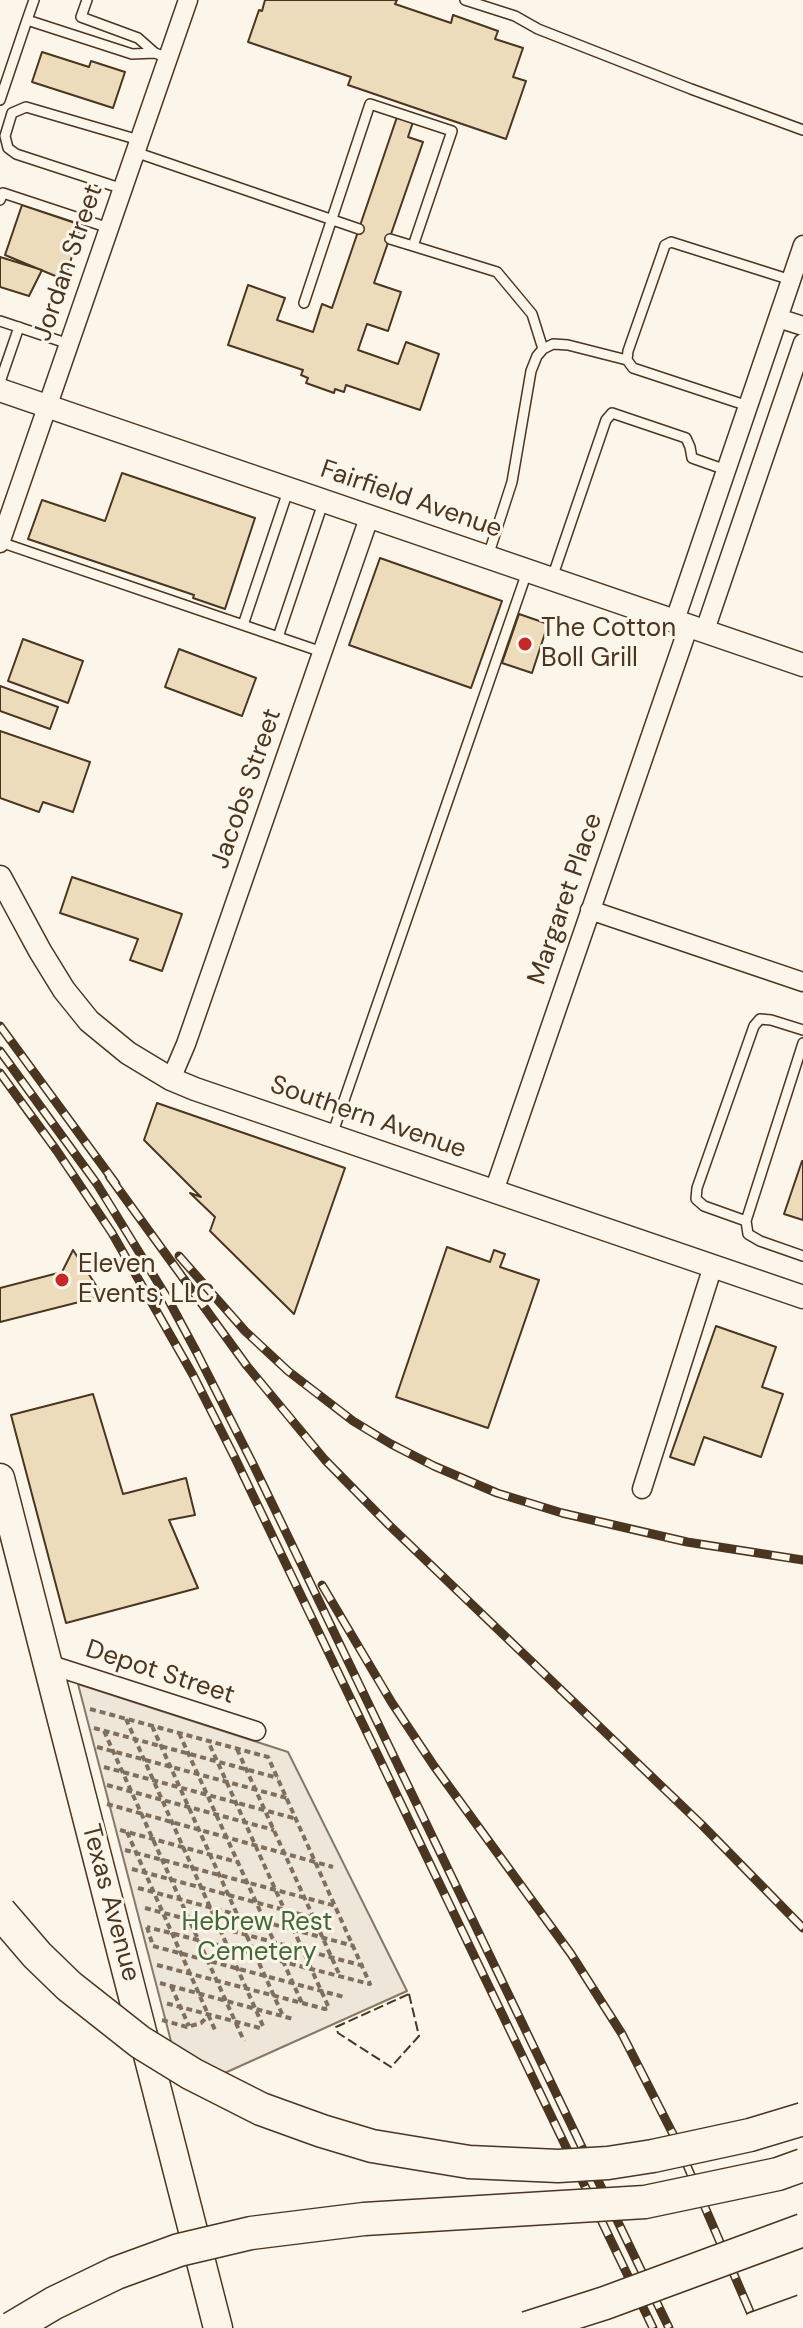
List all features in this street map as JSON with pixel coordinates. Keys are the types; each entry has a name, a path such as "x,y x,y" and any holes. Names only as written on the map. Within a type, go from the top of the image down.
{"highway":[{"path":"0,1912 69,1986 140,2042 192,2074 261,2109 372,2146 469,2162 558,2166 595,2164 653,2156 750,2135 803,2119"},
{"path":"12,2328 54,2303 116,2273 179,2250 251,2233 364,2219 645,2202 778,2174 803,2165"},
{"path":"527,2328 605,2303 803,2230"},
{"path":"756,2328 803,2311"}],"main road":[{"name":"Texas Avenue","path":"0,1478 218,2328"}],"street":[{"name":"Jordan Street","path":"0,542 123,189 161,56 188,0"},
{"name":"Margaret Place","path":"689,625 726,470 803,245"},
{"path":"778,318 803,326"},
{"name":"Margaret Place","path":"494,1191 689,625 803,343"},
{"name":"Fairfield Avenue","path":"0,390 803,665"},
{"name":"Jacobs Street","path":"171,1079 186,1044 370,515"},
{"name":"Southern Avenue","path":"0,877 56,977 89,1021 128,1053 171,1079 803,1297"},
{"path":"590,910 803,982"},
{"path":"642,1489 713,1266"},
{"name":"Depot Street","path":"48,1664 256,1731"}],"lane":[{"path":"0,100 34,0"},
{"path":"87,0 81,17 138,38 161,56"},
{"path":"465,0 515,16 552,34 803,130"},
{"path":"27,20 132,54 161,56"},
{"path":"304,303 370,104 452,131 413,246"},
{"path":"123,189 16,154 8,148 5,136 12,113 26,107 359,229"},
{"path":"0,200 3,193 109,228"},
{"path":"390,239 497,272 532,314 543,349"},
{"path":"627,360 665,245 671,242 791,280"},
{"path":"0,321 69,344"},
{"path":"0,382 19,327"},
{"path":"488,556 512,482 531,371 543,349 553,344 568,345 627,360 633,368 748,406"},
{"path":"552,578 606,420 612,413 686,438 692,458 726,470"},
{"path":"243,625 289,488"},
{"path":"278,637 324,500"},
{"path":"0,542 322,652"},
{"path":"332,1135 528,570"},
{"path":"746,1221 704,1206 696,1199 697,1188 754,1026 760,1019 803,1030"},
{"path":"803,1043 746,1221 748,1234 803,1256"}],"path":[{"path":"90,1709 268,1757 370,1982 369,1985 147,1927 153,1946 344,1997"},
{"path":"126,1719 263,2026 260,2028 165,2003"},
{"path":"152,1726 283,2016"},
{"path":"94,1728 278,1778"},
{"path":"104,1731 244,2041"},
{"path":"179,1733 302,2003"},
{"path":"157,1965 329,2008 208,1741"},
{"path":"97,1747 287,1798"},
{"path":"237,1749 341,1978"},
{"path":"104,1767 297,1819"},
{"path":"107,1785 274,1830"},
{"path":"104,1804 333,1867"},
{"path":"120,1830 237,1862"},
{"path":"127,1832 215,2030"},
{"path":"125,1850 336,1906"},
{"path":"132,1869 314,1918"},
{"path":"138,1888 354,1946"},
{"path":"145,1908 364,1966"},
{"path":"160,1983 293,2019"},
{"path":"171,1986 189,2026"},
{"path":"162,2020 189,2026 201,2023 209,2015"}],"green space":[{"name":"Hebrew Rest Cemetery","path":"78,1684 288,1752 407,1991 218,2076 173,2049"}],"building":[{"path":"265,0 397,0 395,4 451,23 453,15 498,31 495,39 523,48 513,77 526,81 506,139 348,85 351,77 248,42"},
{"path":"42,52 89,67 91,61 125,72 113,108 32,82"},
{"path":"397,117 413,122 408,137 423,142 374,283 401,292 388,331 367,324 358,350 398,364 406,342 439,354 420,410 346,385 344,392 335,389 334,393 306,383 308,378 301,375 303,370 228,345 248,285 285,298 277,320 313,332 322,304 332,308"},
{"path":"22,205 81,225 65,280 5,255"},
{"path":"0,257 42,270 29,296 0,287"},
{"path":"122,473 255,518 225,609 193,598 194,595 28,539 42,500 105,521"},
{"path":"380,558 502,601 471,688 349,645"},
{"name":"The Cotton Boll Grill","path":"519,614 548,624 532,673 502,663"},
{"path":"23,639 83,661 68,703 8,681"},
{"path":"179,649 256,678 242,716 165,687"},
{"path":"0,686 58,707 50,729 0,711"},
{"path":"0,731 90,762 73,812 43,802 39,812 0,798"},
{"path":"72,877 182,914 162,971 130,960 138,939 60,913"},
{"path":"157,1103 345,1168 294,1314 210,1231 215,1217 190,1193 201,1197 144,1140"},
{"path":"803,1161 803,1220 784,1214"},
{"path":"447,1247 490,1262 494,1250 505,1254 500,1267 539,1280 488,1428 396,1397"},
{"name":"Eleven Events, LLC","path":"73,1250 103,1296 0,1322 0,1288 62,1272"},
{"path":"716,1326 776,1347 762,1387 783,1394 761,1457 704,1437 694,1465 670,1457"},
{"path":"93,1394 123,1494 186,1478 195,1515 169,1520 198,1588 66,1623 11,1415"}],"railway":[{"path":"0,1026 116,1184"},
{"path":"0,1051 97,1184 168,1299 197,1353 669,2328"},
{"path":"0,1073 112,1233 193,1375 653,2328"},
{"path":"109,1176 247,1366 325,1460 702,1825 803,1928"},
{"path":"179,1256 245,1331 288,1371 353,1421 434,1466 497,1493 562,1513 687,1542 803,1560"},
{"path":"322,1585 392,1703 434,1766 571,1954 622,2034 676,2140 757,2328"}],"fence":[{"path":"409,1994 419,2036 391,2067 338,2033 336,2027 409,1994"}],"place":[{"name":"The Cotton Boll Grill","path":"525,644"},
{"name":"Eleven Events, LLC","path":"62,1280"}]}
